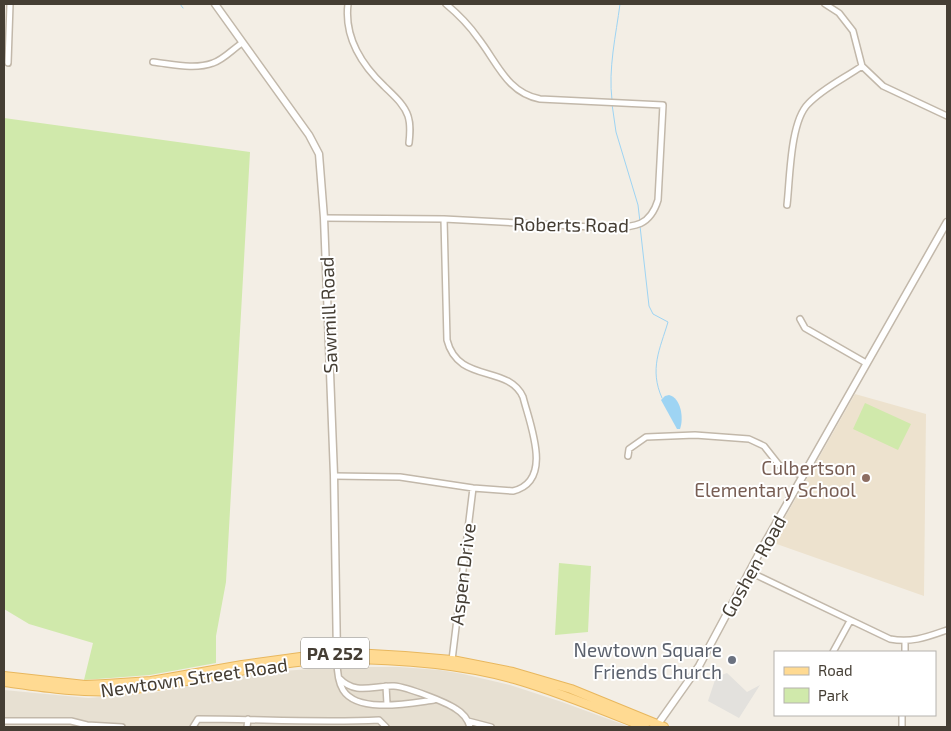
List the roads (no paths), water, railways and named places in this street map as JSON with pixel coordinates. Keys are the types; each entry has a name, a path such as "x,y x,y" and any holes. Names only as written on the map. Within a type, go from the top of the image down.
{"main road":[{"name":"Newtown Street Road","path":"4,676 85,685 151,681 242,664 337,656 452,660 513,672 572,689 661,726"},
{"name":"Newtown Street Road","path":"4,682 65,689 116,691 145,688 337,656 455,667 513,679 645,727"},
{"path":"551,692 552,683"}],"street":[{"path":"8,63 10,4"},
{"name":"Sawmill Road","path":"214,4 316,148 319,160 324,218 334,476 337,656"},
{"path":"348,4 348,25 357,53 368,70 406,110 410,124 409,143"},
{"name":"Roberts Road","path":"324,218 444,219 611,228 635,227 649,219 655,210 658,200 663,106 540,99 526,95 506,79 480,40 467,24 446,4"},
{"path":"825,4 839,13 852,31 862,66 883,86 947,116"},
{"path":"153,62 205,65 215,62 242,42"},
{"path":"787,205 795,134 799,118 807,104 819,94 862,66"},
{"path":"334,476 400,477 507,491 519,490 528,483 537,469 537,456 520,391 511,383 464,366 457,361 449,348 447,340 444,219"},
{"name":"Goshen Road","path":"661,726 699,666 866,363 947,222"},
{"path":"800,319 805,328 866,363"},
{"path":"628,456 629,449 646,437 695,435 749,439 764,446 779,465 803,476"},
{"name":"Aspen Drive","path":"452,660 473,488"},
{"path":"750,572 890,639 905,642 921,639 947,630"},
{"path":"834,651 850,621"},
{"path":"905,642 905,651"},
{"path":"337,656 342,689 355,700 364,704 436,700"},
{"path":"339,678 344,683 360,689 396,686 443,702 457,709 468,721 470,727"},
{"path":"386,686 387,704"},
{"path":"193,727 198,719 248,719 312,721 379,720 386,727"},
{"path":"248,719 248,727"},
{"path":"4,721 71,721 87,725 122,727"},
{"path":"312,721 312,727"},
{"path":"468,721 491,727"}],"water":[{"path":"669,395 679,404 682,419 680,429 677,429 661,400"}],"waterway":[{"path":"180,4 183,8"},
{"path":"612,100 612,64 620,4"},
{"path":"612,104 616,132 638,205 640,222"},
{"path":"640,226 649,306 653,314 668,322 659,350 656,368 656,378 662,398"}],"place":[{"name":"Culbertson Elementary School","path":"866,478"},
{"name":"Newtown Square Friends Church","path":"732,660"}]}
